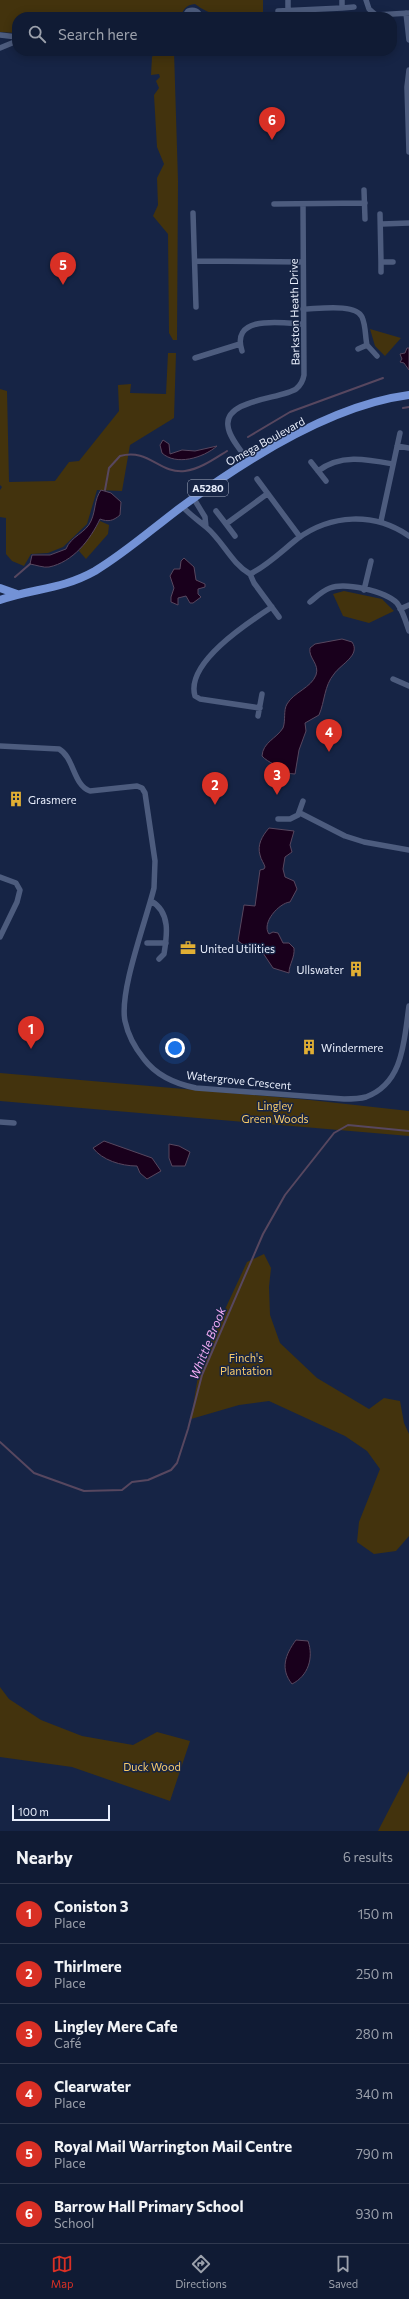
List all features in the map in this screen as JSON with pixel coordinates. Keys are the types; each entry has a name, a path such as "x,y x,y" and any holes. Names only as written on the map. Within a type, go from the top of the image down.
{"main road":[{"name":"Omega Boulevard","path":"0,600 17,594 59,587 82,578 113,559 182,507 248,461 320,423 360,408 409,395"},
{"name":"Omega Boulevard","path":"0,588 17,594"}],"street":[{"path":"288,0 288,11"},
{"path":"342,0 342,8"},
{"path":"366,0 372,12"},
{"path":"278,11 354,7"},
{"path":"397,14 407,13 409,40"},
{"path":"0,35 12,36"},
{"path":"0,48 12,43"},
{"path":"409,70 407,87 409,152"},
{"path":"364,190 365,219"},
{"path":"274,204 364,203"},
{"name":"Barkston Heath Drive","path":"248,461 230,432 228,420 237,409 268,396 290,392 299,386 304,372 303,204"},
{"path":"193,213 196,307"},
{"path":"380,214 382,224 381,272"},
{"path":"382,224 409,223"},
{"path":"195,261 303,262"},
{"path":"381,262 393,262"},
{"path":"303,309 346,308 356,311 363,320 367,345 378,356"},
{"path":"242,351 240,344 243,332 254,324 303,324"},
{"path":"195,358 240,344"},
{"path":"358,349 367,345"},
{"path":"380,521 400,433"},
{"path":"397,446 409,448"},
{"path":"318,471 331,462 347,459 393,464"},
{"path":"311,462 326,481"},
{"path":"257,479 300,537"},
{"path":"226,524 267,494"},
{"path":"194,499 205,517 206,527"},
{"path":"182,507 196,521 206,527 240,567 250,574 254,583 279,617"},
{"path":"216,510 235,536"},
{"path":"250,574 300,537 323,525 343,519 380,521 409,536"},
{"path":"364,590 370,561"},
{"path":"310,602 325,591 338,586 364,590 389,598 400,609 409,632"},
{"path":"400,609 409,605"},
{"path":"260,708 200,699 195,696 194,691 198,676 214,652 233,634 272,607"},
{"path":"393,679 409,686"},
{"path":"258,716 262,694"},
{"name":"Watergrove Crescent","path":"0,746 58,749 66,755 82,786 90,791 138,786 146,793 156,868 150,901 125,995 125,1021 134,1047 154,1070 175,1082 196,1088 330,1099 365,1097 380,1089 396,1070 401,1057 409,1006"},
{"path":"278,819 290,819 300,813 303,801"},
{"path":"300,813 345,836 364,842 409,850"},
{"path":"0,877 16,883 20,890 17,902 0,937"},
{"path":"150,901 157,906 166,921 168,932 164,954 159,959"},
{"path":"147,943 166,943"},
{"path":"0,1122 14,1123"}],"green space":[{"path":"0,0 263,0 263,12 210,12 195,4 189,5 183,12 12,12 12,33 0,32"},
{"path":"174,56 178,181 177,340 173,340 169,333 168,234 153,216 158,205 157,178 164,164 157,147 154,95 159,88 156,81 160,77 159,74 151,75 152,57"},
{"path":"370,329 401,338 385,356 375,346"},
{"path":"168,353 176,353 174,418 130,445 122,491 97,490 87,524 63,547 48,553 31,554 24,566 12,561 6,554 6,518 0,517 0,490 2,487 0,485 0,389 7,391 9,482 55,481 69,462 79,461 119,411 118,385 131,384 130,393 166,394"},
{"path":"100,521 109,525 108,534 86,559 79,551"},
{"path":"344,591 382,599 394,611 369,623 343,616 333,594"},
{"name":"Lingley Green Woods","path":"0,1073 310,1100 409,1111 409,1136 0,1101"},
{"name":"Finch's Plantation","path":"264,1254 271,1268 269,1287 270,1315 280,1343 317,1378 369,1409 384,1398 400,1401 404,1423 409,1434 409,1536 396,1551 374,1554 357,1542 359,1522 380,1469 367,1451 345,1436 269,1401 239,1405 191,1419 198,1376 214,1333 247,1262"},
{"name":"Duck Wood","path":"0,1687 9,1699 41,1720 82,1736 133,1745 157,1732 190,1741 170,1801 72,1767 0,1757"},
{"path":"409,1771 409,1831 378,1831"}],"shaded area":[{"path":"407,348 409,348 409,370 404,363 400,362 402,359 400,354 405,353"},
{"path":"163,440 169,444 170,454 182,450 195,451 217,446 197,457 182,460 168,457 162,453 160,445"},
{"path":"101,490 111,493 121,502 120,515 115,519 110,520 100,519 86,542 66,560 49,567 30,564 32,555 50,555 66,549 71,541 86,529 91,521 97,498"},
{"path":"184,558 194,567 196,580 205,584 205,587 198,589 198,594 201,597 193,603 190,603 186,596 178,598 178,605 171,602 174,588 170,576 174,569 180,569 181,561"},
{"path":"342,639 352,642 354,651 349,659 337,670 328,684 319,715 305,723 306,731 299,750 295,774 284,773 280,768 262,756 263,751 267,744 283,728 287,704 314,679 316,675 317,671 310,648 315,644"},
{"path":"269,828 294,831 290,845 292,852 285,857 283,869 285,877 294,881 297,889 290,902 276,910 272,914 267,924 269,934 273,932 278,933 283,943 289,943 294,948 294,955 289,973 273,968 261,950 248,948 238,941 244,905 255,906 260,870 264,869 265,867 259,848 262,837"},
{"path":"104,1141 152,1158 161,1171 147,1179 140,1173 137,1166 112,1162 101,1156 93,1148"},
{"path":"169,1144 179,1146 190,1152 185,1166 172,1166 169,1158"},
{"path":"296,1640 308,1641 310,1647 310,1660 306,1671 298,1681 292,1684 286,1673 285,1662 289,1651"}],"waterway":[{"path":"248,437 290,412 383,378"},
{"path":"403,408 409,407"},
{"path":"105,490 109,468 120,456 130,454 139,455 168,469 185,471 201,466 227,451"},
{"path":"15,577 30,564"},
{"name":"Whittle Brook","path":"0,1442 34,1473 84,1491 122,1490 132,1482 148,1480 171,1470 177,1463 188,1429 202,1375 263,1234 285,1195 334,1133 348,1125 409,1131"}],"place":[{"name":"Barrow Hall Primary School","path":"272,140"},
{"name":"Royal Mail Warrington Mail Centre","path":"63,285"},
{"name":"Clearwater","path":"329,752"},
{"name":"Lingley Mere Cafe","path":"277,795"},
{"name":"Grasmere","path":"16,799"},
{"name":"Thirlmere","path":"215,805"},
{"name":"United Utilities","path":"188,948"},
{"name":"Ullswater","path":"356,969"},
{"name":"Windermere","path":"309,1047"},
{"name":"Coniston 3","path":"31,1049"}]}
